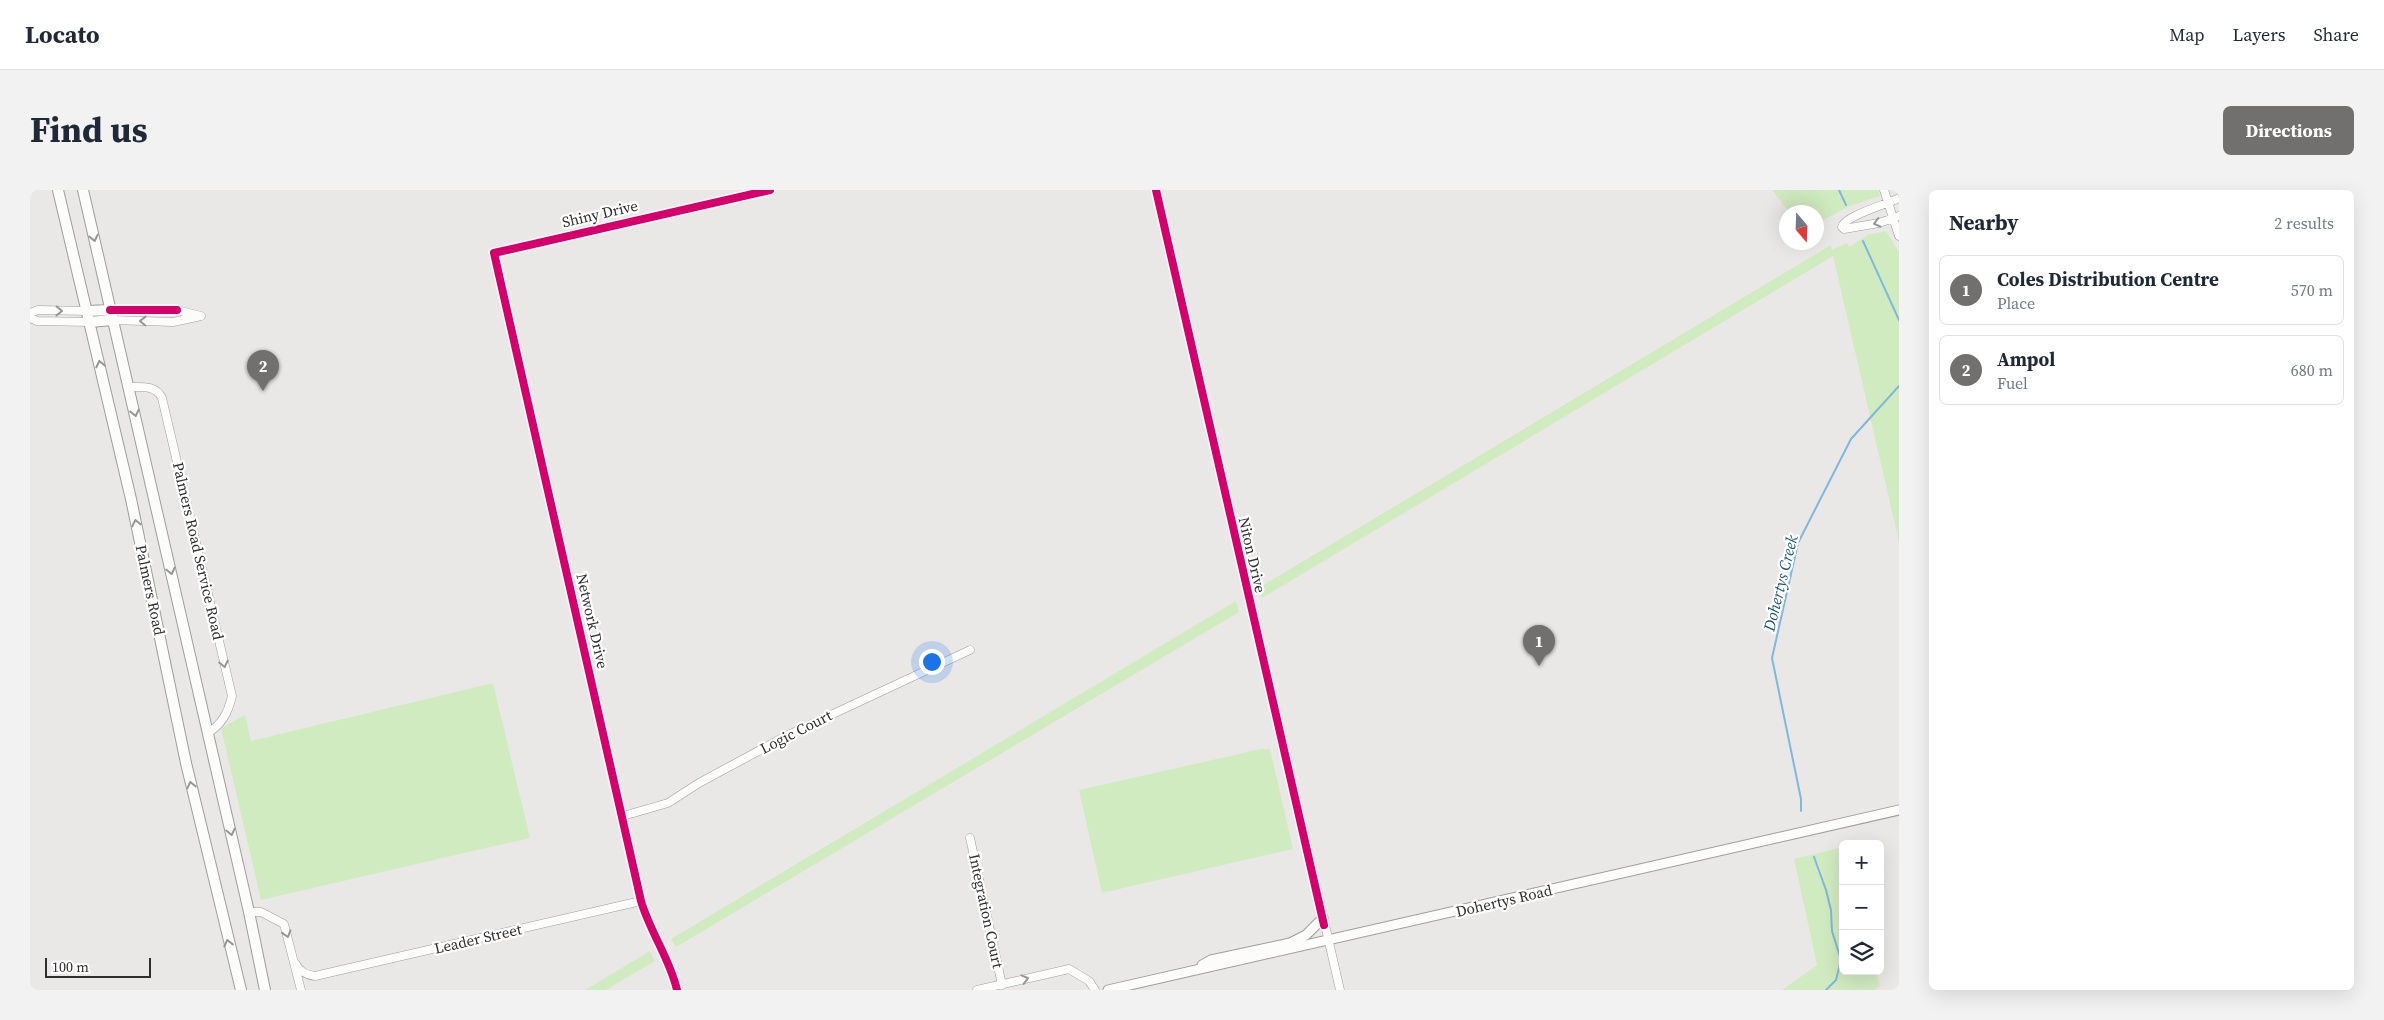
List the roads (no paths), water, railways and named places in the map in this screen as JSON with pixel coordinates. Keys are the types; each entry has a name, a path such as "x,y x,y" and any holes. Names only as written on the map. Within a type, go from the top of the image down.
{"highway":[{"name":"Palmers Road","path":"58,190 131,499 186,763 240,990"},
{"name":"Palmers Road","path":"83,190 249,912 265,990"},
{"path":"88,311 111,315"},
{"path":"90,322 111,315"}],"main road":[{"name":"Dohertys Road","path":"1108,990 1899,810"},
{"path":"1186,972 1211,960 1290,943 1306,935 1322,918"}],"street":[{"name":"Shiny Drive","path":"494,253 770,190"},
{"name":"Niton Drive","path":"1156,190 1340,990"},
{"path":"1884,190 1888,204 1896,218 1899,236"},
{"path":"1896,218 1854,229 1844,229 1842,226 1847,219 1899,198"},
{"name":"Network Drive","path":"494,253 624,816 641,901 647,921 669,966 677,990"},
{"path":"30,313 38,310 88,311"},
{"path":"177,310 201,316 174,322 111,315 177,310"},
{"path":"30,318 36,321 90,322"},
{"name":"Palmers Road Service Road","path":"129,387 155,389 159,391 162,398 232,696 230,707 220,725 208,733"},
{"name":"Logic Court","path":"624,816 668,803 788,735 970,650"},
{"name":"Integration Court","path":"970,838 1002,985"},
{"name":"Leader Street","path":"315,976 641,901"},
{"path":"249,912 261,912 284,924 302,990"},
{"path":"295,963 299,970 307,975 315,976"},
{"path":"977,990 1069,968 1089,981 1095,990"},
{"path":"302,990 315,976"}],"waterway":[{"name":"Dohertys Creek","path":"1839,190 1846,205"},
{"name":"Dohertys Creek","path":"1863,241 1899,320"},
{"name":"Dohertys Creek","path":"1801,811 1801,799 1772,658 1798,543 1851,439 1899,386"},
{"name":"Dohertys Creek","path":"1814,857 1826,890 1831,910 1832,931 1841,960 1836,980 1826,990"}],"place":[{"name":"Ampol","path":"263,391"},
{"name":"Coles Distribution Centre","path":"1539,666"}]}
